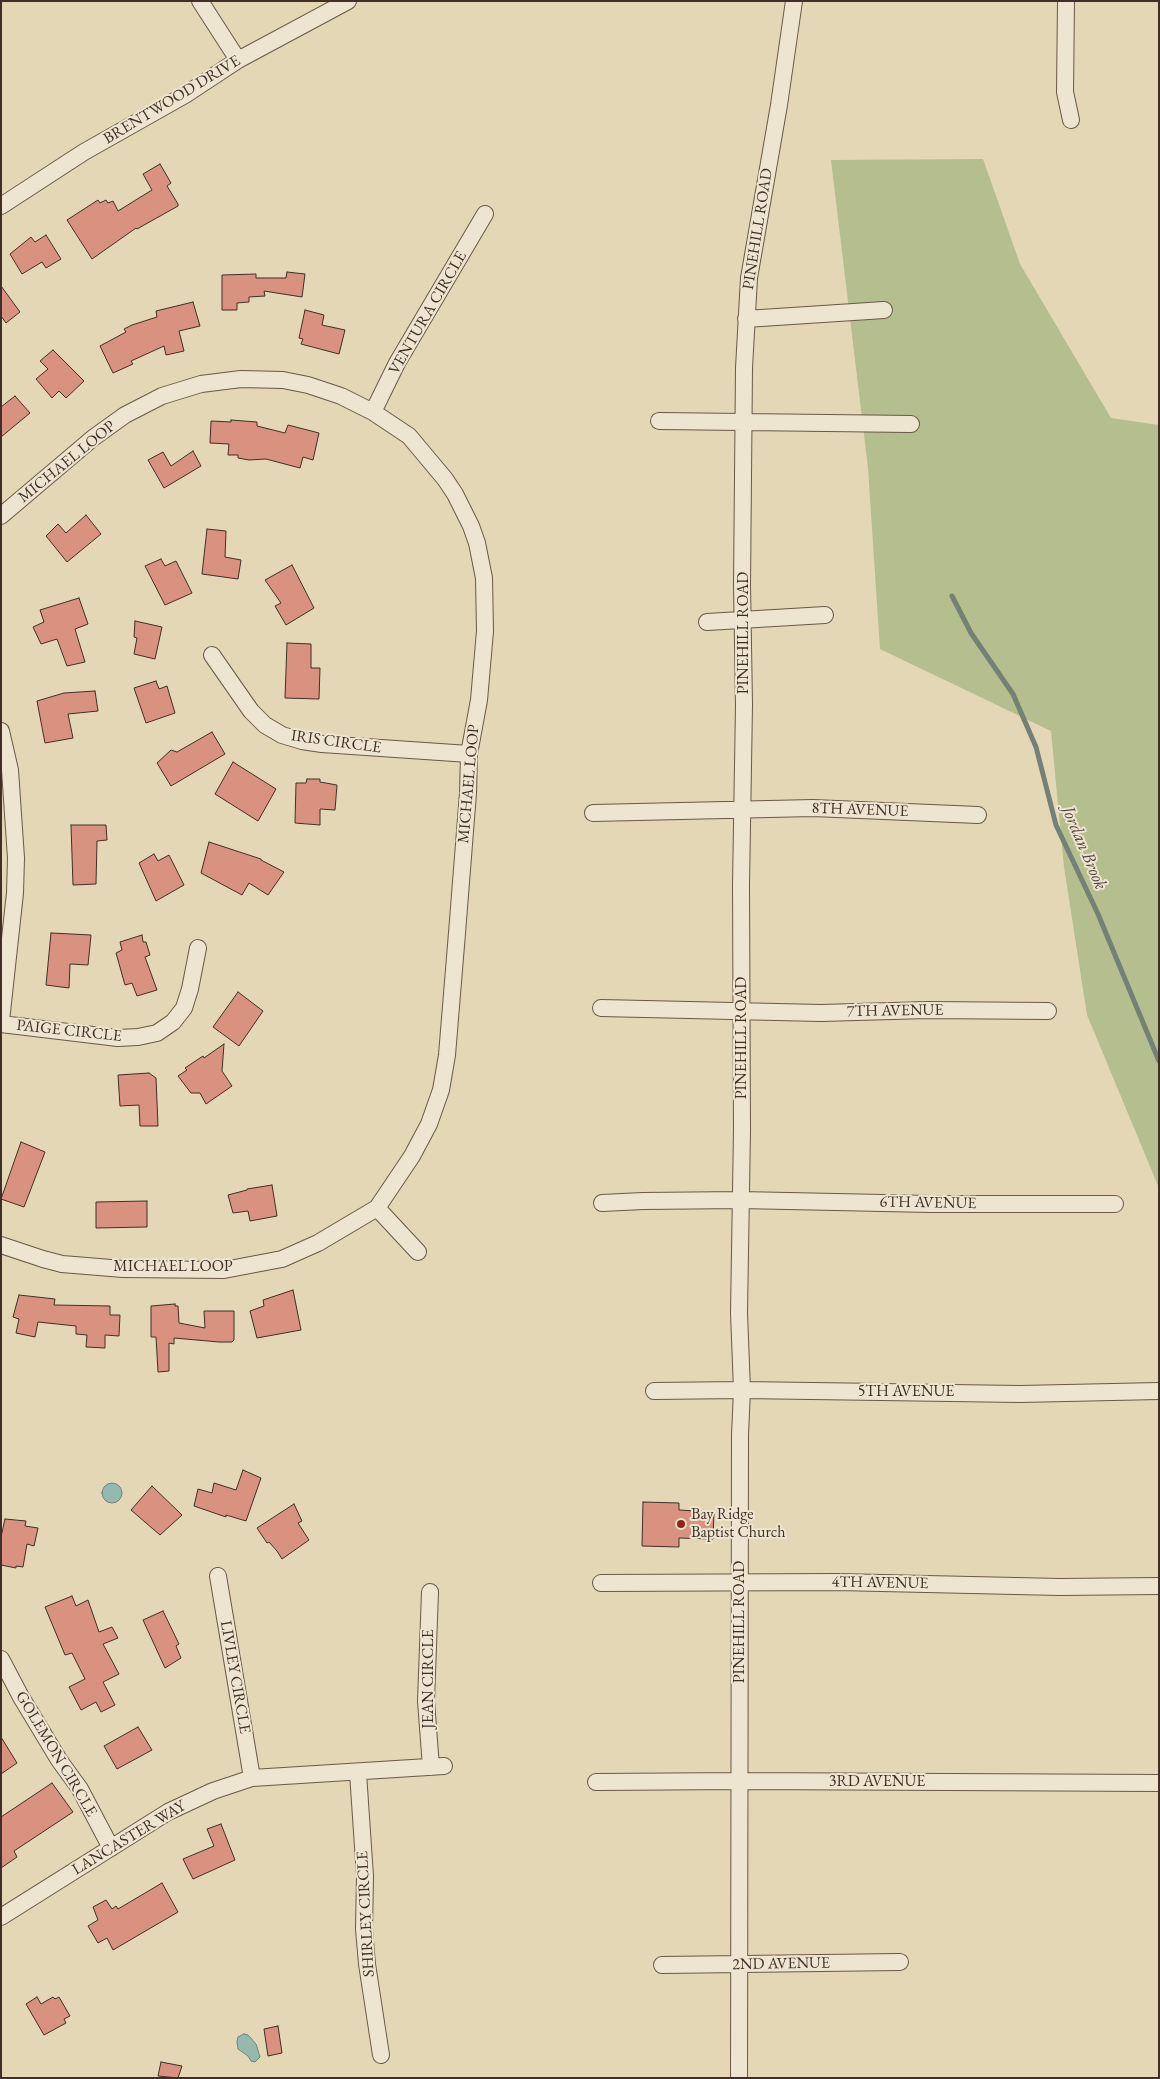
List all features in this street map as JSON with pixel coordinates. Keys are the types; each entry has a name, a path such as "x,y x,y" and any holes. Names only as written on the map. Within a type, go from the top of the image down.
{"street":[{"path":"200,1 238,60"},
{"name":"BRENTWOOD DRIVE","path":"1,206 84,152 185,94 238,60 348,1"},
{"name":"PINEHILL ROAD","path":"739,2078 740,1435 742,1390 739,1313 743,1011 742,810 744,705 742,621 746,319 749,278 794,1"},
{"path":"1066,1 1066,92 1071,120"},
{"name":"VENTURA CIRCLE","path":"373,412 402,354 484,214"},
{"path":"746,319 884,310"},
{"name":"MICHAEL LOOP","path":"1,516 93,438 125,415 162,396 201,384 242,378 283,380 308,385 341,396 373,412 409,436 434,464 455,494 477,543 484,578 485,631 479,700 469,754 468,793 447,1055 441,1090 429,1124 412,1156 377,1208 318,1243 282,1259 224,1270 123,1269 62,1264 1,1245"},
{"path":"658,421 911,424"},
{"path":"707,622 825,615"},
{"name":"IRIS CIRCLE","path":"212,654 251,711 265,725 282,735 322,744 469,754"},
{"path":"1,731 10,770 16,858 15,893 1,1022"},
{"name":"8TH AVENUE","path":"593,813 813,808 978,815"},
{"name":"PAIGE CIRCLE","path":"1,1022 118,1038 138,1037 157,1033 173,1022 184,1008 190,989 198,948"},
{"name":"7TH AVENUE","path":"601,1008 743,1011 1048,1011"},
{"name":"6TH AVENUE","path":"602,1203 740,1200 931,1204 1116,1204"},
{"path":"377,1208 418,1252"},
{"name":"5TH AVENUE","path":"654,1391 742,1390 1020,1394 1159,1391"},
{"name":"LIVLEY CIRCLE","path":"218,1576 252,1778"},
{"name":"4TH AVENUE","path":"601,1583 838,1582 1060,1587 1159,1586"},
{"name":"JEAN CIRCLE","path":"430,1592 426,1701 437,1767"},
{"name":"GOLEMON CIRCLE","path":"1,1659 22,1697 80,1790 111,1848"},
{"name":"LANCASTER WAY","path":"1,1917 168,1812 214,1791 252,1778 437,1767"},
{"name":"SHIRLEY CIRCLE","path":"358,1773 367,1964 381,2055"},
{"name":"3RD AVENUE","path":"596,1782 1159,1783"},
{"name":"2ND AVENUE","path":"662,1965 900,1962"}],"green space":[{"path":"983,159 1020,264 1111,418 1159,425 1159,1188 1087,1015 1064,867 1051,731 880,649 868,468 831,160"}],"water":[{"path":"108,1483 116,1483 122,1489 122,1497 116,1503 108,1503 102,1497 102,1489"},
{"path":"244,2034 248,2035 256,2044 260,2057 255,2062 251,2061 248,2056 238,2049 238,2037"}],"building":[{"path":"160,164 171,183 167,186 178,206 136,228 92,259 67,220 98,200 100,203 106,200 108,203 113,201 118,211 152,190 143,174"},
{"path":"46,235 61,259 46,268 42,262 22,274 10,254 31,237 35,242"},
{"path":"287,272 305,274 302,297 264,291 265,296 249,297 249,302 237,303 237,310 222,310 222,275 256,274 256,278 286,278"},
{"path":"1,286 20,312 6,323 1,316"},
{"path":"193,302 200,326 179,331 184,351 166,355 164,346 131,361 133,364 113,373 100,346 126,332 124,329 157,317 156,311"},
{"path":"305,310 324,315 322,325 345,330 339,354 301,344 303,339 299,338"},
{"path":"53,350 84,381 66,398 59,391 52,398 36,379 48,369 40,361"},
{"path":"15,396 30,413 1,437 1,407"},
{"path":"231,420 257,422 257,426 285,433 288,425 319,433 313,460 303,457 300,468 266,459 249,460 238,458 238,455 228,455 229,444 210,443 211,421 231,422"},
{"path":"193,451 201,466 164,488 148,460 163,452 171,466"},
{"path":"86,515 101,534 67,562 46,536 58,524 66,533"},
{"path":"207,529 226,531 225,557 241,560 238,579 202,574"},
{"path":"161,559 165,566 176,561 192,593 165,605 145,566"},
{"path":"292,565 314,608 286,625 275,606 281,603 265,580"},
{"path":"79,598 88,624 75,629 85,662 67,666 57,639 41,644 33,627 44,622 40,610"},
{"path":"135,621 162,627 155,659 134,654 137,638 134,637"},
{"path":"287,643 311,644 311,668 320,668 319,699 285,698"},
{"path":"156,681 159,689 167,686 175,713 146,723 134,688"},
{"path":"95,691 98,711 68,714 73,738 45,743 37,701 64,693"},
{"path":"212,732 225,754 171,786 157,763 171,750 177,752"},
{"path":"233,762 276,789 258,821 215,794"},
{"path":"307,779 320,779 320,782 337,785 335,810 320,809 320,825 295,823 296,783 306,783"},
{"path":"71,825 106,825 107,840 97,841 96,884 73,885"},
{"path":"209,842 261,859 284,872 268,895 249,883 242,895 201,873"},
{"path":"154,854 158,861 169,855 184,885 156,901 139,863"},
{"path":"51,933 91,935 88,965 70,964 69,988 46,985"},
{"path":"142,935 143,942 146,942 150,955 145,957 157,990 137,996 132,983 125,985 116,953 122,950 120,942"},
{"path":"238,992 263,1011 239,1046 213,1027"},
{"path":"224,1044 222,1071 232,1086 206,1104 200,1093 191,1093 178,1076 187,1070 185,1068"},
{"path":"149,1073 156,1078 158,1126 140,1126 139,1105 120,1106 118,1075"},
{"path":"21,1142 45,1152 24,1207 1,1199"},
{"path":"272,1185 277,1216 250,1221 248,1211 233,1213 228,1195 247,1189"},
{"path":"147,1201 147,1227 96,1228 96,1202"},
{"path":"293,1290 301,1330 257,1338 250,1311 264,1306 263,1300"},
{"path":"19,1295 55,1299 54,1305 110,1306 110,1315 120,1315 119,1336 105,1335 105,1348 86,1347 87,1335 76,1334 76,1326 38,1322 35,1337 16,1333 19,1319 13,1317"},
{"path":"175,1304 175,1306 178,1306 179,1323 205,1328 204,1311 234,1311 234,1340 232,1342 219,1342 174,1338 174,1344 169,1343 169,1371 158,1372 156,1337 151,1337 151,1306"},
{"path":"243,1470 261,1478 246,1521 226,1515 226,1517 194,1506 198,1489 212,1493 214,1483 236,1490"},
{"path":"152,1486 182,1515 160,1535 131,1510"},
{"name":"Bay Ridge Baptist Church","path":"643,1502 679,1503 679,1510 714,1512 713,1539 679,1538 679,1547 642,1546"},
{"path":"294,1504 302,1521 298,1523 309,1540 282,1559 269,1542 267,1543 257,1528"},
{"path":"5,1519 26,1521 25,1526 38,1528 34,1546 27,1544 23,1567 16,1566 16,1568 1,1565 1,1537"},
{"path":"72,1596 76,1606 88,1600 99,1632 112,1627 118,1638 103,1644 119,1674 103,1682 115,1705 101,1712 96,1702 81,1710 69,1687 85,1679 72,1653 65,1655 45,1607"},
{"path":"163,1611 179,1644 176,1646 181,1658 165,1668 143,1620"},
{"path":"138,1727 152,1750 117,1769 104,1746"},
{"path":"1,1737 17,1763 1,1774"},
{"path":"52,1783 73,1812 14,1851 17,1857 1,1868 1,1817"},
{"path":"221,1824 235,1860 193,1879 183,1859 214,1846 207,1829"},
{"path":"162,1883 178,1912 113,1950 107,1938 98,1943 88,1926 98,1920 93,1907 106,1900 112,1909 116,1906 118,1909"},
{"path":"37,1997 41,2004 53,1997 55,1999 59,1997 70,2016 64,2019 66,2023 44,2035 26,2004"},
{"path":"278,2026 282,2053 268,2056 264,2029"},
{"path":"161,2062 182,2066 178,2078 158,2076"}],"waterway":[{"name":"Jordan Brook","path":"952,596 971,633 1013,694 1036,747 1056,825 1098,914 1159,1061"}],"place":[{"name":"Bay Ridge Baptist Church","path":"681,1524"}]}
